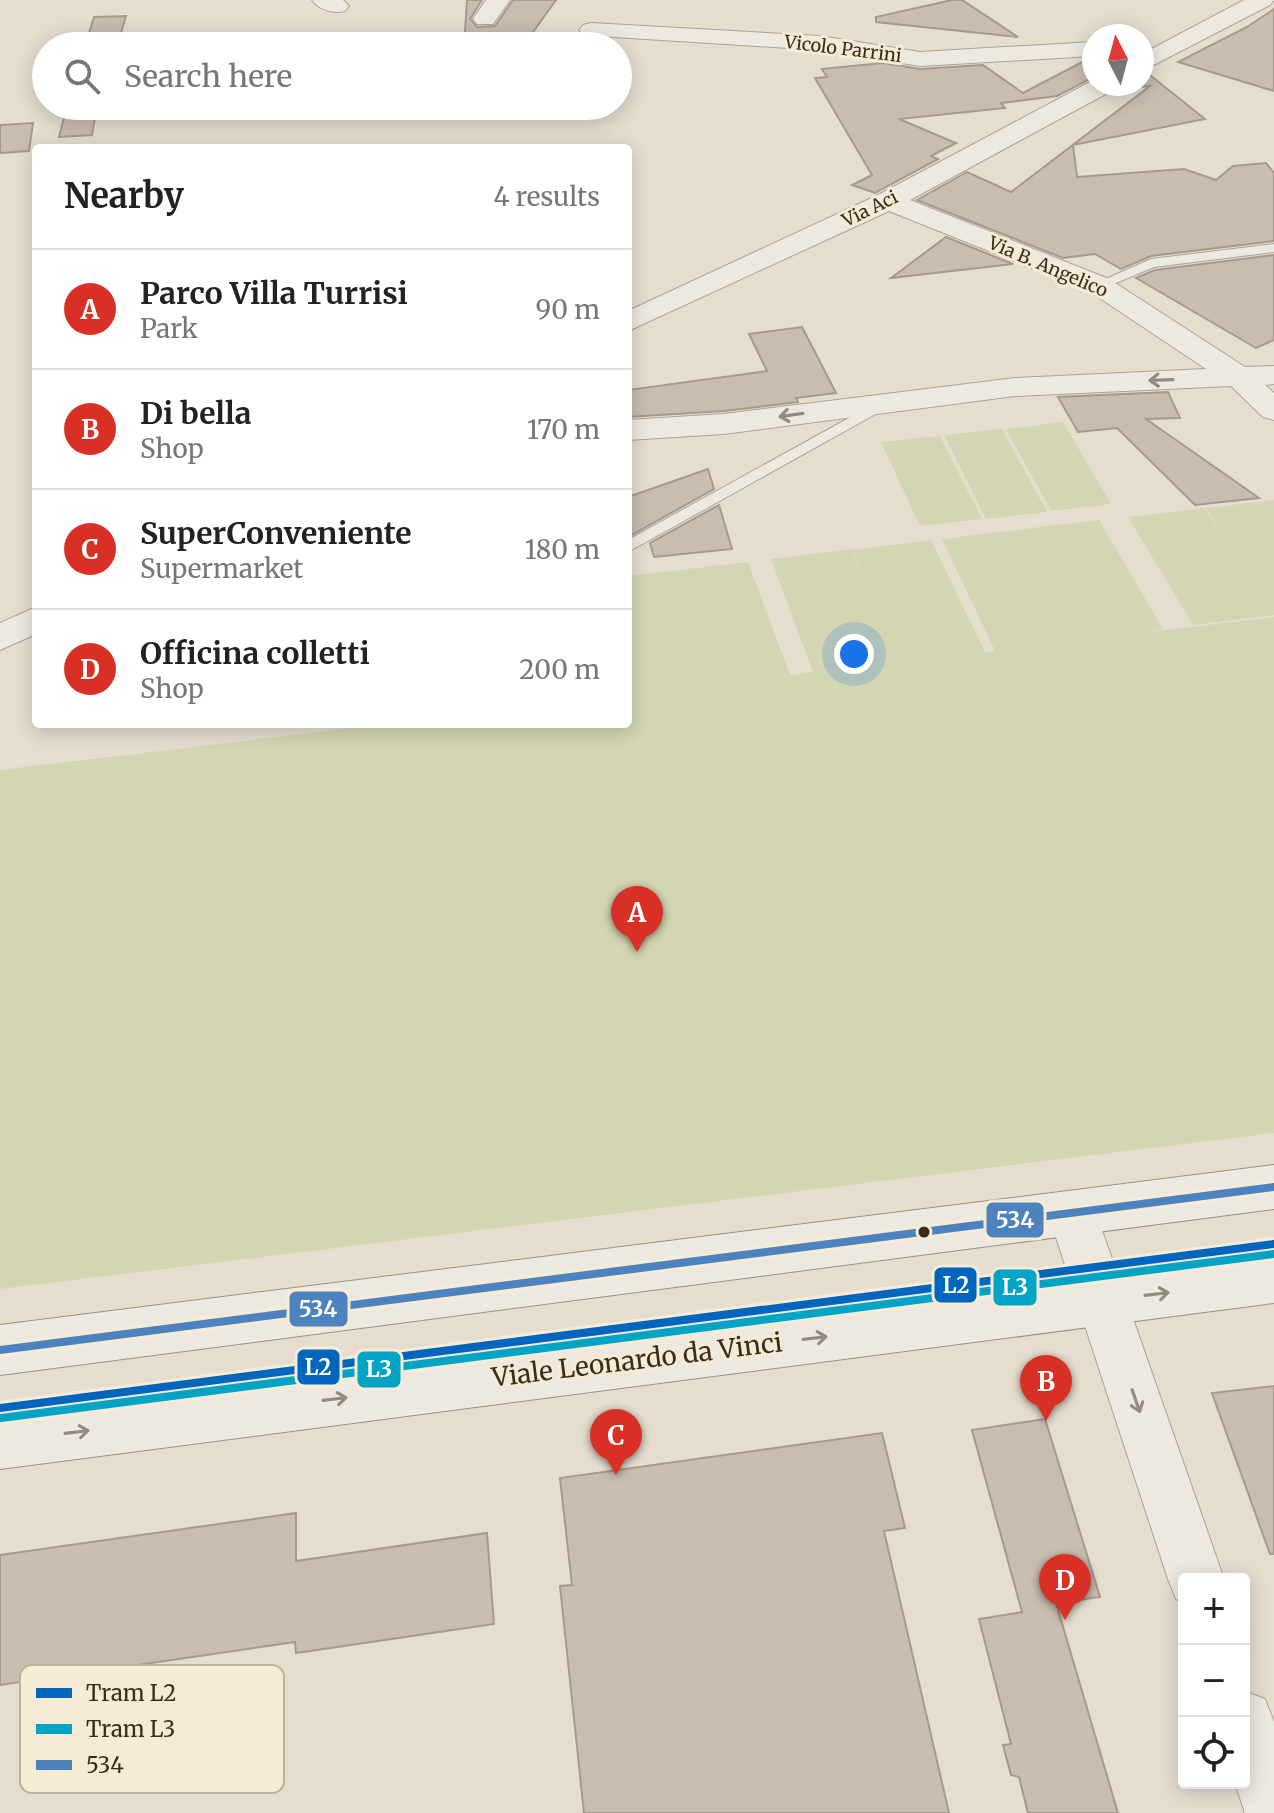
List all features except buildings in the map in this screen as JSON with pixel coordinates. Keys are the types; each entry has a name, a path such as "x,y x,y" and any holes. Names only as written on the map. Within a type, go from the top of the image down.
{"street":[{"path":"1154,58 1262,0"},
{"name":"Vicolo Parrini","path":"591,30 626,32"},
{"name":"Vicolo Parrini","path":"632,32 821,43 920,59 1082,50"},
{"path":"1154,45 1181,43"},
{"name":"Via Aci","path":"632,320 888,201 1084,96"},
{"name":"Via B. Angelico","path":"888,201 1099,285 1239,377 1274,410"},
{"path":"632,430 724,424 1015,387 1274,375"},
{"path":"0,638 32,621"},
{"path":"0,1350 1274,1187"},
{"path":"1072,1213 1194,1573"},
{"name":"Viale Leonardo da Vinci","path":"0,1442 1274,1279"},
{"path":"1250,1738 1274,1809"}],"lane":[{"path":"1099,285 1151,263 1274,248"},
{"path":"632,545 885,403"}],"green space":[{"path":"1063,422 1111,504 1051,511 1006,429"},
{"path":"1002,429 1047,512 986,519 944,435"},
{"path":"940,436 982,519 920,526 881,442"},
{"path":"1274,500 1274,615 1193,625 1128,517 1204,508 1224,537 1206,508"},
{"path":"1099,520 1163,629 1141,633 1274,617 1274,1133 0,1289 0,770 352,728 632,728 632,576 748,562 790,675 813,672 771,559 851,549 899,662 852,550 931,540 985,652 995,651 942,539"}],"tram line":[{"name":"L2","path":"0,1408 1274,1244"},
{"name":"L3","path":"1,1418 1274,1254"}],"transit line":[{"name":"534","path":"0,1350 1274,1187"}],"place":[{"name":"Parco Villa Turrisi","path":"637,952"},
{"name":"Di bella","path":"1046,1421"},
{"name":"SuperConveniente","path":"616,1475"},
{"name":"Officina colletti","path":"1065,1620"}]}
